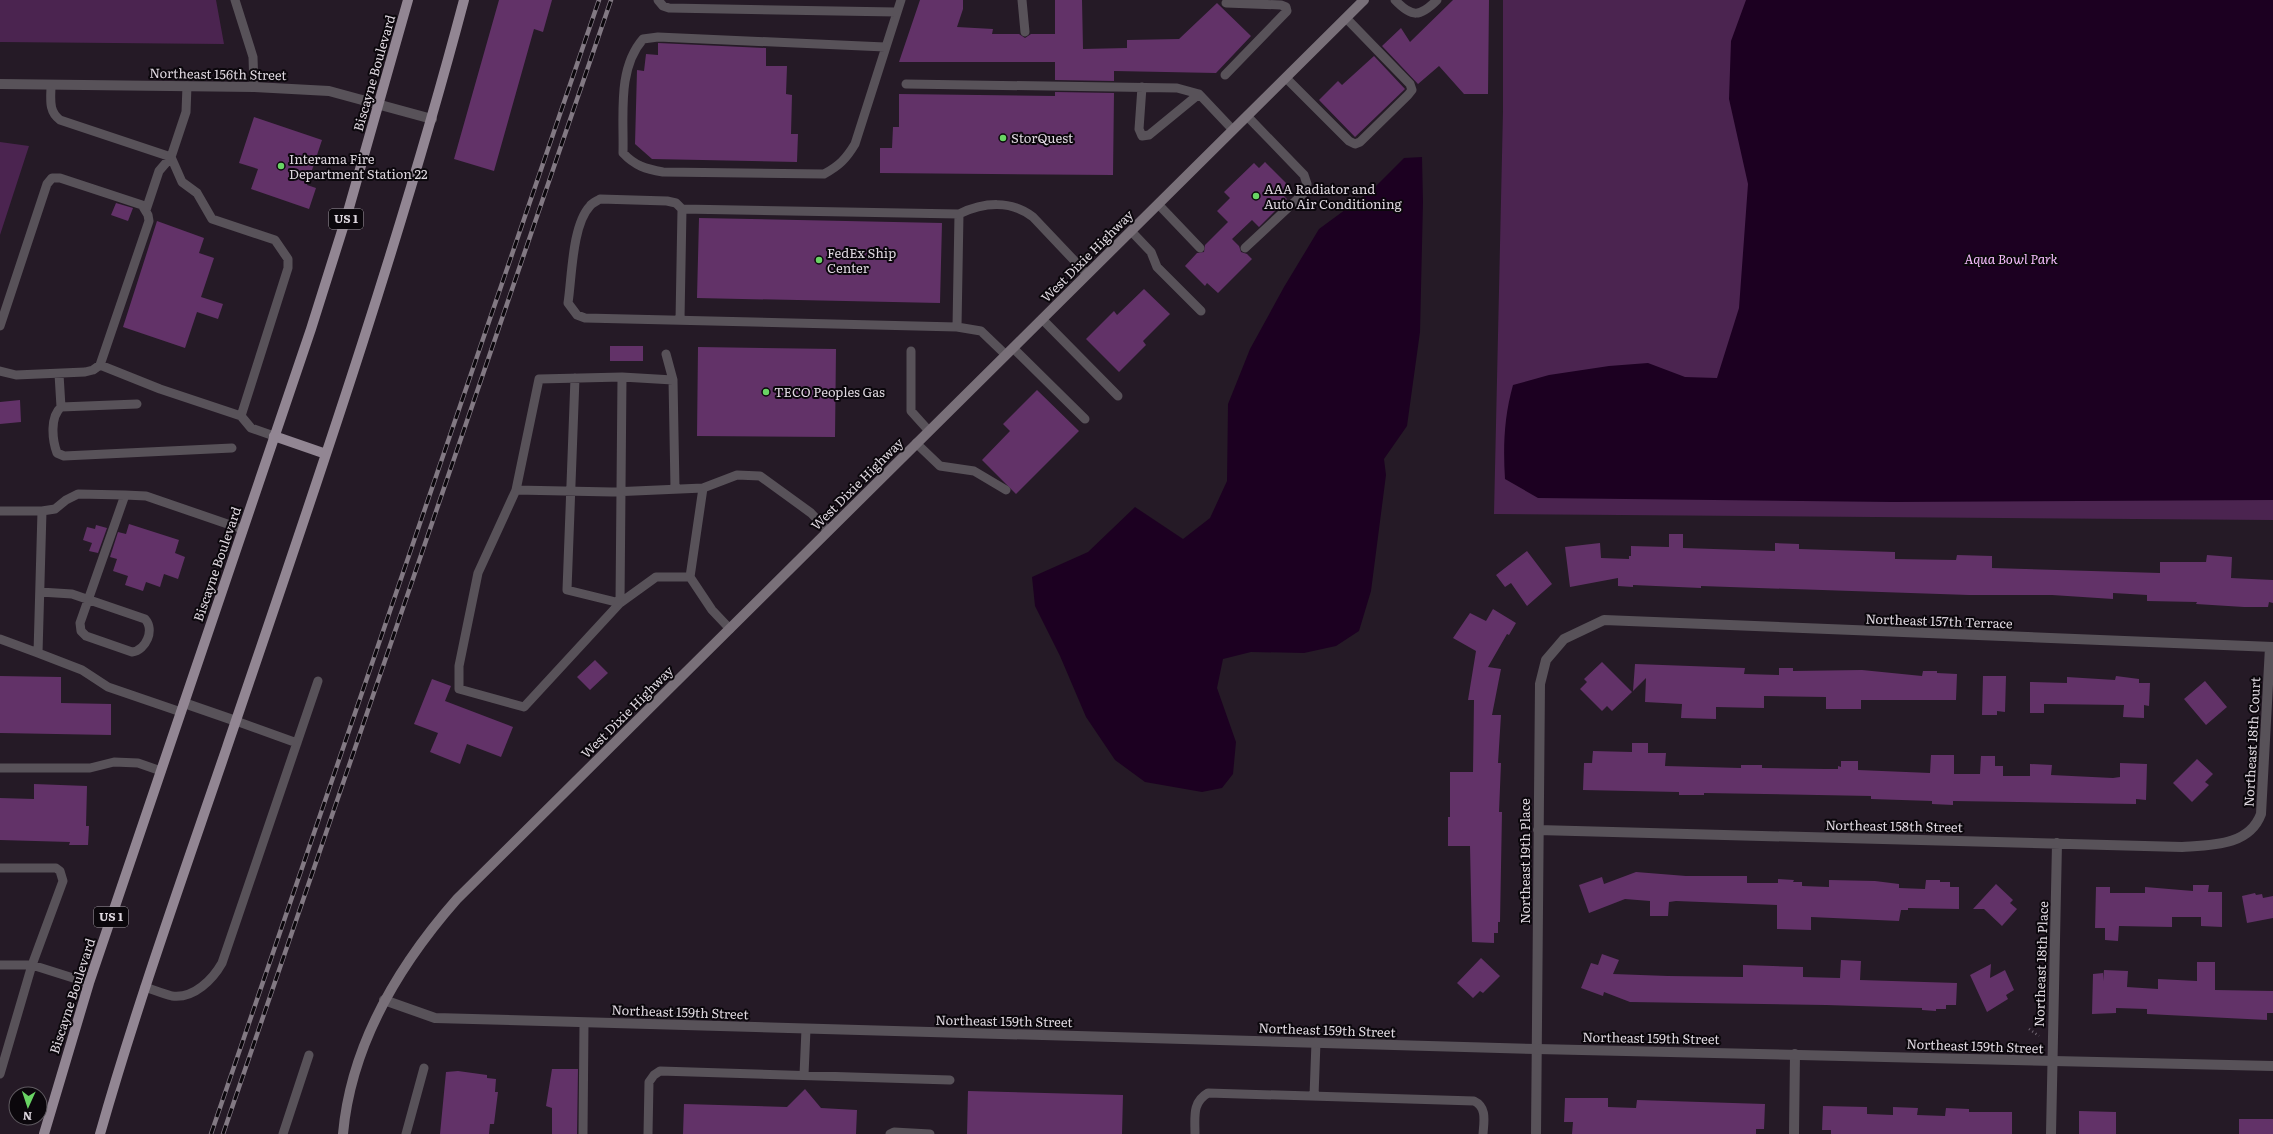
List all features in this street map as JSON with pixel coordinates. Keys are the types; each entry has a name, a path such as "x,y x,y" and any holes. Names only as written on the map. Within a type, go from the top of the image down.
{"main road":[{"name":"Biscayne Boulevard","path":"44,1134 89,983 311,329 379,104 408,0"},
{"path":"100,1134 145,987 364,344 432,119 464,0"},
{"name":"West Dixie Highway","path":"343,1134 352,1088 364,1044 384,1000 410,957 430,930 457,899 1364,0"},
{"path":"274,436 326,454"}],"street":[{"name":"Northeast 156th Street","path":"0,84 254,86 329,91 432,119"},
{"name":"Northeast 157th Terrace","path":"1604,620 2271,647"},
{"name":"Northeast 19th Place","path":"1536,1134 1540,684 1546,660 1564,639 1604,620"},
{"name":"Northeast 18th Court","path":"2247,834 2257,824 2261,814 2271,647"},
{"path":"182,707 236,721"},
{"name":"Northeast 158th Street","path":"1538,830 2189,846 2229,842 2247,834"},
{"name":"Northeast 18th Place","path":"2051,1134 2057,843"},
{"name":"Northeast 159th Street","path":"384,1000 435,1018 1537,1049 2273,1066"},
{"path":"1794,1134 1795,1054"}],"lane":[{"path":"235,0 253,57 254,86"},
{"path":"658,0 663,6 669,8 896,12"},
{"path":"885,47 658,37 643,39 635,49 626,70 623,153 632,162 646,169 663,172 824,174 838,166 847,157 855,144 901,0"},
{"path":"1022,0 1025,32"},
{"path":"1394,0 1413,14 1424,13 1437,0"},
{"path":"1225,76 1287,11 1286,7 1281,5 1263,2 1226,3"},
{"path":"1286,78 1349,141 1355,144 1360,142 1408,95 1412,90 1410,84 1346,18"},
{"path":"906,84 1177,88 1199,94 1233,130"},
{"path":"51,85 51,108 54,115 60,120 171,157 182,182 197,193 212,219 275,240 283,249 288,259 288,268 241,416"},
{"path":"0,371 16,374 59,374 85,372 93,370 100,365 149,221 146,210 159,171 171,157 186,112 187,86"},
{"path":"1142,87 1140,129 1142,136 1149,136 1199,94"},
{"path":"1245,248 1304,193 1307,184 1304,175 1247,116"},
{"path":"0,326 47,184 52,178 60,178 135,202 146,210"},
{"path":"1085,420 1009,351 981,331 957,328 585,318 577,315 568,303 576,239 584,214 590,205 600,199 667,201 676,203 682,209 959,214 972,207 986,205 1013,205 1024,210 1033,217 1087,274"},
{"path":"1158,204 1200,248"},
{"path":"680,320 682,209"},
{"path":"957,328 959,214"},
{"path":"1131,231 1151,252 1157,267 1201,311"},
{"path":"1042,319 1118,396"},
{"path":"911,351 911,411 929,431"},
{"path":"666,354 673,380 675,488"},
{"path":"100,365 160,389 241,416 251,428 274,436"},
{"path":"59,374 61,407 53,417 54,446 57,453 64,456 232,448"},
{"path":"673,380 622,377 539,379 516,490 478,573 459,666 460,689 524,707 620,603 656,577 690,577"},
{"path":"620,603 622,377"},
{"path":"575,378 567,590 620,603"},
{"path":"61,407 137,404"},
{"path":"916,443 940,466 974,471 1006,490"},
{"path":"516,490 622,491 703,488 737,475 760,476 811,513 828,531"},
{"path":"703,488 690,577 712,610 730,629"},
{"path":"0,511 42,511 55,509 66,500 78,494 146,496 242,530"},
{"path":"40,592 72,594 88,598 146,619 150,629 144,646 139,651 132,652 86,636 81,631 80,624 88,598 125,495"},
{"path":"38,652 42,511"},
{"path":"0,639 38,652 82,670 108,687 182,707"},
{"path":"145,987 172,996 182,996 205,984 215,975 222,963 318,682"},
{"path":"236,721 297,743"},
{"path":"0,768 90,768 114,762 138,763 161,771"},
{"path":"0,868 56,868 63,876 63,881 32,965 0,1074"},
{"path":"0,965 32,965 89,983"},
{"path":"583,1134 584,1022"},
{"path":"804,1076 806,1029"},
{"path":"1314,1096 1316,1042"},
{"path":"283,1134 308,1055"},
{"path":"406,1134 424,1068"},
{"path":"648,1134 649,1082 654,1075 660,1071 950,1080"},
{"path":"1195,1134 1196,1104 1201,1097 1208,1093 1474,1101 1480,1104 1484,1110 1483,1134"},
{"path":"890,1134 894,1132 930,1134"}],"path":[{"path":"2029,1029 2040,1037"}],"green space":[{"path":"0,0 216,0 224,44 0,42"},
{"name":"Aqua Bowl Park","path":"1503,0 2273,0 2273,520 1494,514 1503,111"},
{"path":"0,142 29,146 0,235"}],"shaded area":[{"name":"Aqua Bowl Park","path":"1746,0 2273,0 2273,500 1893,502 1538,498 1505,479 1505,432 1513,385 1549,375 1609,366 1648,363 1685,377 1717,378 1739,308 1748,184 1729,99 1731,41"},
{"path":"1422,157 1423,202 1420,332 1407,426 1384,459 1386,475 1371,591 1359,631 1336,646 1304,653 1251,652 1223,659 1217,688 1236,742 1233,774 1222,788 1202,792 1145,782 1115,760 1086,717 1060,656 1035,606 1032,577 1088,552 1135,507 1183,539 1210,518 1227,481 1228,404 1250,349 1284,287 1319,229 1372,190 1404,158"}],"building":[{"path":"499,0 552,0 543,32 534,29 494,171 454,159"},
{"path":"920,0 963,0 963,9 957,27 993,29 992,34 1019,34 1025,38 1031,34 1055,34 1055,0 1082,0 1083,49 1127,48 1127,40 1179,39 1217,3 1251,36 1216,73 1114,71 1114,81 1055,80 1055,62 899,62"},
{"path":"1453,0 1489,0 1488,94 1464,94 1439,66 1418,84 1382,46 1401,28 1410,42"},
{"path":"658,43 766,48 766,66 787,66 786,94 792,95 791,134 798,134 797,162 652,159 635,144 637,70 644,71 646,54 658,55"},
{"path":"1374,56 1405,89 1355,137 1319,100 1338,81 1342,85"},
{"name":"StorQuest","path":"1055,92 1114,93 1113,175 880,173 880,148 892,148 893,127 899,127 899,94 1055,96"},
{"name":"Interama Fire Department Station 22","path":"254,117 322,140 307,185 316,188 309,209 251,189 258,169 239,163"},
{"path":"1265,162 1289,186 1282,194 1287,199 1259,227 1252,220 1232,239 1239,246 1241,252 1247,254 1252,259 1218,293 1207,283 1205,286 1185,266 1197,253 1204,252 1205,245 1228,222 1217,211 1230,198 1224,192 1254,163 1259,168"},
{"path":"116,203 133,208 128,221 111,215"},
{"name":"FedEx Ship Center","path":"699,218 942,223 940,303 697,298"},
{"path":"157,221 204,238 199,253 214,258 201,297 223,304 218,319 197,312 185,348 123,327"},
{"path":"1144,289 1170,314 1143,341 1146,345 1119,372 1086,339 1114,311 1117,315"},
{"path":"610,346 643,346 643,361 610,361"},
{"name":"TECO Peoples Gas","path":"698,347 836,349 835,437 697,436"},
{"path":"1037,390 1079,431 1016,494 982,460 1010,431 1003,424"},
{"path":"20,400 21,422 0,424 0,402"},
{"path":"129,524 179,540 175,553 185,557 178,579 164,574 160,587 146,582 143,591 125,585 128,576 113,571 117,559 110,557 118,532 126,534"},
{"path":"96,525 107,528 98,553 89,551 92,543 83,540 87,527 95,529"},
{"path":"1669,534 1683,534 1683,548 1775,551 1775,543 1799,544 1799,549 1895,552 1895,559 1956,560 1957,555 1992,556 1992,568 2160,573 2160,562 2206,562 2207,555 2232,557 2231,578 2273,580 2273,603 2269,602 2268,607 2244,607 2196,604 2197,602 2147,601 2147,595 2113,593 2113,599 2052,595 1969,595 1701,586 1701,588 1633,585 1633,587 1618,586 1618,578 1570,587 1565,547 1600,543 1601,558 1629,559 1629,556 1631,556 1631,546 1669,547"},
{"path":"1527,551 1552,584 1527,606 1511,583 1505,587 1496,575"},
{"path":"1493,609 1516,623 1509,635 1507,634 1488,667 1501,669 1492,715 1501,715 1498,763 1501,763 1499,812 1502,812 1500,922 1498,922 1498,933 1494,933 1494,943 1472,942 1470,846 1448,846 1448,817 1450,817 1450,772 1473,772 1474,700 1468,700 1476,651 1453,638 1470,613 1486,621"},
{"path":"595,660 608,673 590,690 577,677"},
{"path":"1602,662 1632,692 1612,711 1607,706 1602,711 1580,689 1587,682 1584,679"},
{"path":"1635,664 1745,668 1744,674 1779,675 1779,668 1793,668 1793,671 1862,670 1922,676 1923,671 1937,671 1937,673 1957,674 1956,700 1861,700 1861,709 1826,709 1826,697 1764,696 1764,708 1716,707 1716,719 1681,718 1682,704 1645,702 1646,678 1633,691"},
{"path":"0,676 61,677 61,703 111,704 111,735 0,733"},
{"path":"1983,676 2006,676 2005,712 1997,711 1997,715 1982,715"},
{"path":"2116,676 2139,679 2139,683 2150,683 2149,706 2144,705 2144,718 2123,717 2124,705 2044,704 2044,713 2030,713 2030,682 2067,683 2067,677 2115,680"},
{"path":"432,679 451,686 445,701 513,727 501,757 467,744 460,764 430,752 438,733 414,724"},
{"path":"2205,681 2227,707 2206,725 2184,699"},
{"path":"1632,743 1648,743 1648,753 1666,753 1665,766 1741,768 1741,765 1762,765 1762,768 1838,769 1838,766 1841,767 1841,761 1858,761 1858,770 1930,773 1931,755 1954,755 1954,774 1980,774 1981,756 1995,756 1995,766 2003,766 2003,776 2030,776 2030,764 2052,765 2051,775 2113,778 2120,777 2120,763 2147,764 2146,800 2136,799 2136,804 1953,801 1953,805 1932,804 1932,801 1871,799 1871,796 1704,793 1704,795 1679,795 1679,792 1583,790 1584,763 1592,763 1593,751 1632,752"},
{"path":"2197,759 2213,774 2205,782 2209,785 2192,802 2173,783"},
{"path":"34,784 87,786 86,826 89,826 88,845 69,845 70,842 0,840 0,798 34,799"},
{"path":"1636,872 1686,876 1747,876 1747,883 1778,883 1778,879 1802,882 1802,886 1829,887 1829,880 1875,881 1899,884 1899,888 1925,889 1926,880 1940,880 1940,882 1950,882 1950,887 1959,887 1959,909 1908,908 1908,910 1901,910 1899,921 1811,917 1811,930 1777,929 1777,905 1676,901 1669,902 1668,916 1650,916 1650,901 1625,899 1589,913 1579,885 1602,877 1604,884"},
{"path":"1996,884 2013,900 2010,903 2017,909 2002,926 1984,909 1973,909"},
{"path":"2193,885 2209,885 2208,892 2222,892 2222,927 2201,926 2201,917 2172,917 2172,927 2119,926 2118,941 2105,940 2105,928 2095,928 2096,887 2110,887 2110,893 2145,893 2145,887 2193,891"},
{"path":"2255,893 2256,895 2262,894 2263,898 2273,896 2273,918 2247,923 2242,896"},
{"path":"1602,954 1619,960 1613,974 1668,976 1743,977 1743,965 1803,967 1803,977 1840,978 1841,960 1861,961 1860,980 1957,983 1956,1005 1946,1005 1946,1009 1936,1009 1936,1011 1922,1010 1922,1008 1826,1005 1630,1002 1604,992 1603,996 1581,988 1591,963 1598,965"},
{"path":"1481,958 1500,976 1483,993 1480,991 1473,998 1457,983"},
{"path":"2197,962 2215,962 2215,990 2273,991 2273,1013 2267,1013 2267,1020 2147,1014 2147,1009 2116,1008 2116,1013 2092,1014 2093,974 2103,973 2103,981 2104,970 2128,971 2127,987 2158,989 2158,979 2197,981"},
{"path":"1991,964 1990,978 2005,970 2014,990 2006,995 2008,999 1987,1012 1970,975"},
{"path":"552,1069 578,1069 577,1134 552,1134 552,1108 546,1106"},
{"path":"458,1071 487,1075 487,1078 496,1079 495,1092 498,1092 494,1124 490,1124 489,1134 440,1134 446,1072"},
{"path":"805,1089 821,1108 857,1110 856,1134 683,1134 684,1104 787,1107"},
{"path":"968,1091 1123,1095 1122,1134 967,1134"},
{"path":"1565,1098 1608,1098 1608,1107 1636,1108 1637,1100 1765,1104 1764,1129 1756,1129 1756,1134 1572,1134 1573,1122 1564,1122"},
{"path":"1823,1106 1867,1107 1867,1114 1893,1115 1893,1107 1918,1108 1917,1115 1945,1116 1946,1108 1969,1109 1969,1112 2012,1112 2012,1134 1831,1134 1831,1130 1822,1130"},
{"path":"2079,1111 2116,1112 2116,1134 2079,1134"},
{"path":"2239,1119 2273,1119 2273,1134 2239,1134"}],"railway":[{"path":"211,1134 599,0"},
{"path":"223,1134 611,0"}],"place":[{"name":"StorQuest","path":"1003,138"},
{"name":"Interama Fire Department Station 22","path":"281,166"},
{"name":"AAA Radiator and Auto Air Conditioning","path":"1256,196"},
{"name":"FedEx Ship Center","path":"819,260"},
{"name":"TECO Peoples Gas","path":"766,392"}]}
